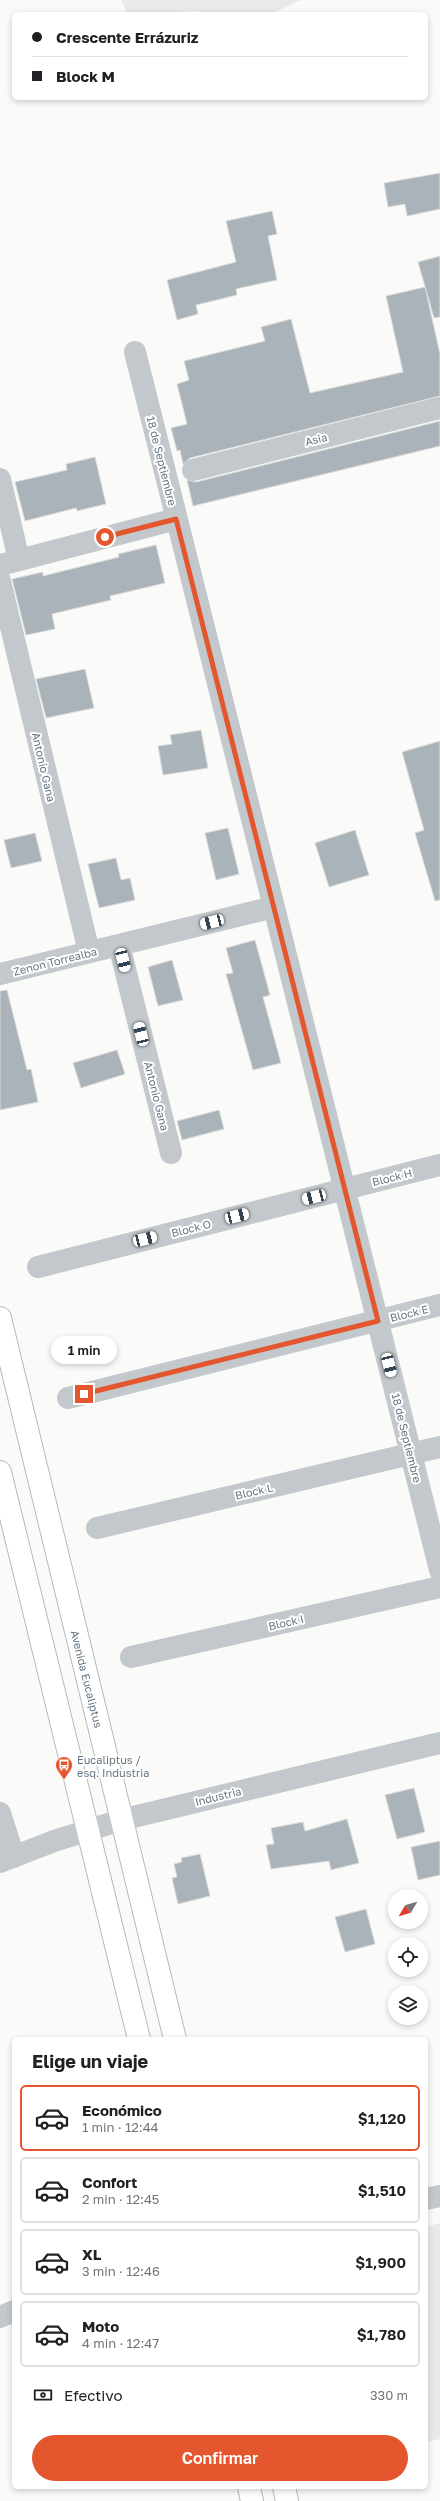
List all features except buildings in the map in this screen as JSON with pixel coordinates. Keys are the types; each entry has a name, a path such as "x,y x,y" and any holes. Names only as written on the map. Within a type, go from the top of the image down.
{"main road":[{"name":"Avenida Eucaliptus","path":"0,1318 175,2037"},
{"path":"0,1472 139,2037"},
{"path":"249,2489 252,2501"},
{"path":"285,2489 288,2501"}],"street":[{"name":"18 de Septiembre","path":"135,352 440,1570"},
{"name":"Asia","path":"193,470 440,408"},
{"path":"0,479 9,562 176,519"},
{"name":"Antonio Gana","path":"0,581 89,952"},
{"name":"Zenon Torrealba","path":"0,974 274,907"},
{"name":"Antonio Gana","path":"119,945 171,1153"},
{"name":"Block H","path":"344,1189 440,1165"},
{"name":"Block O","path":"38,1267 344,1189"},
{"name":"Block E","path":"68,1398 440,1305"},
{"name":"Block L","path":"97,1528 440,1447"},
{"name":"Block I","path":"131,1657 440,1587"},
{"name":"Industria","path":"7,1860 88,1830 121,1820 440,1742"},
{"path":"0,1813 7,1860"},
{"path":"428,2199 440,2196"},
{"path":"0,2317 12,2312"}],"shaded area":[{"path":"121,0 301,0 275,12 127,12"},
{"path":"440,2223 440,2439 428,2442 428,2226"}],"place":[{"name":"Eucaliptus / esq. Industria","path":"64,1780"}],"route":[{"path":"84,1394 378,1321 176,519 105,537"}]}
